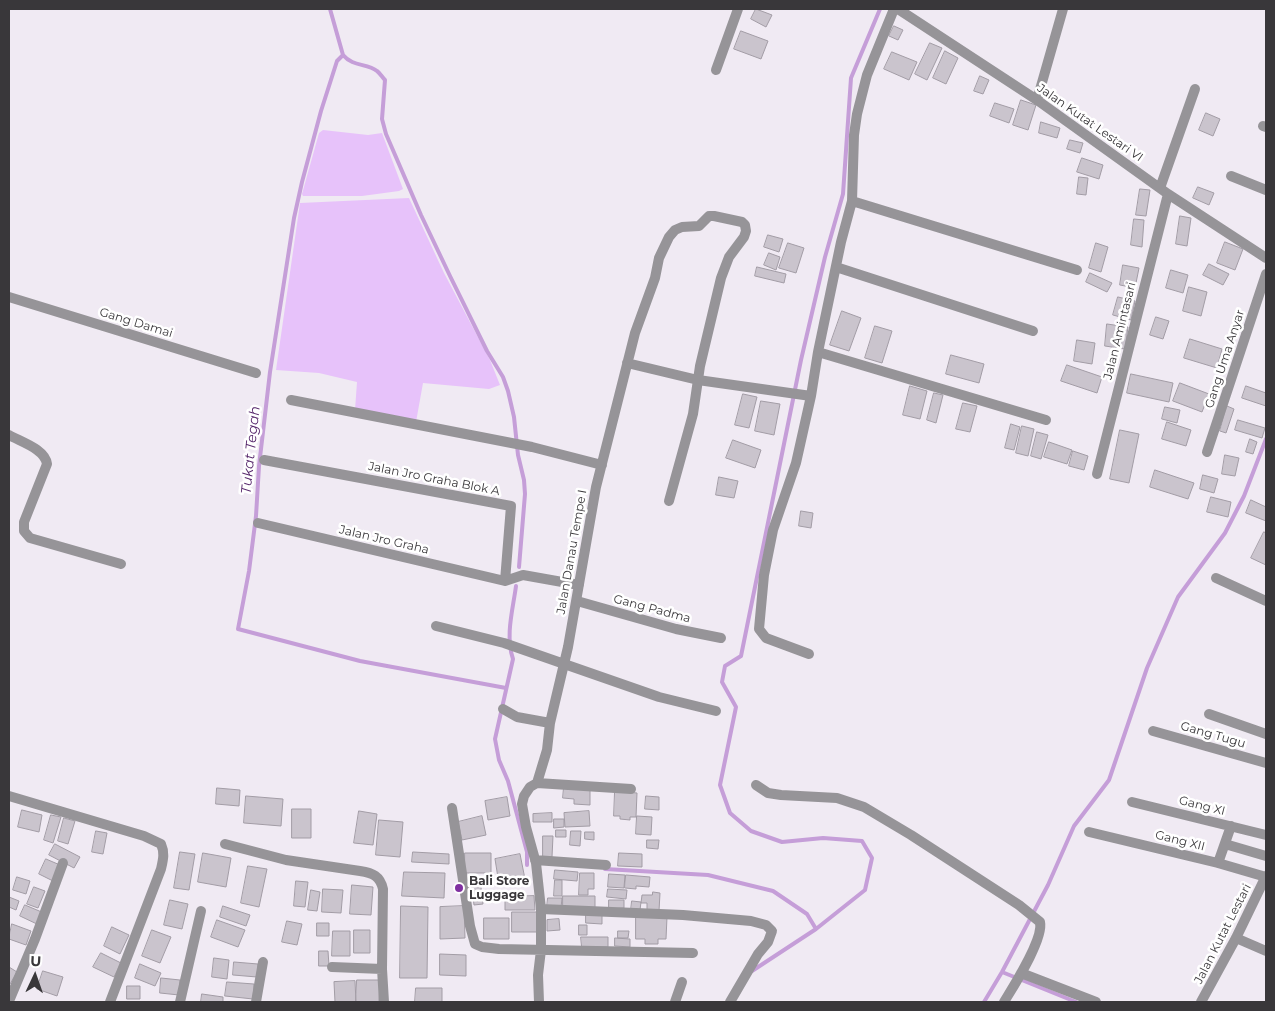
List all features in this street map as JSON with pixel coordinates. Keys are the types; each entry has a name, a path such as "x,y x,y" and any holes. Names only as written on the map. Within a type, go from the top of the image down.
{"street":[{"path":"716,70 738,9"},
{"path":"809,654 766,638 760,630 764,575 773,530 796,463 808,395 852,201 854,135 857,114 868,75 896,9"},
{"name":"Jalan Kutat Lestari VI","path":"896,9 1036,100 1164,191 1266,258"},
{"path":"1036,100 1063,9"},
{"name":"Jalan Amintasari","path":"1097,474 1164,191 1195,89"},
{"path":"1231,176 1266,190"},
{"path":"852,201 1077,270"},
{"name":"Jalan Danau Tempe I","path":"538,1002 541,909 535,860 522,804 527,791 537,783 547,750 550,722 577,601 591,512 626,363 655,278 659,258 669,237 675,230 682,227 699,226 709,216 742,222 745,225 746,231 726,265 698,380"},
{"path":"836,267 1033,331"},
{"name":"Gang Uma Anyar","path":"1207,452 1266,274"},
{"name":"Gang Damai","path":"9,297 256,373"},
{"path":"818,352 1046,420"},
{"path":"626,363 698,380 808,395"},
{"path":"669,501 692,414 698,380"},
{"path":"291,400 532,447 602,465"},
{"path":"9,435 41,453 46,458 48,464 24,522 24,532 30,538 121,564"},
{"name":"Jalan Jro Graha Blok A","path":"264,460 511,506 505,581"},
{"name":"Jalan Jro Graha","path":"258,523 505,581"},
{"path":"505,581 524,575 579,585"},
{"path":"1216,578 1266,601"},
{"name":"Gang Padma","path":"577,601 676,629 721,638"},
{"path":"436,626 524,649 564,665 659,697 716,711"},
{"path":"503,709 518,717 550,722"},
{"path":"1209,714 1266,734"},
{"name":"Gang Tugu","path":"1153,731 1266,763"},
{"path":"537,783 631,789"},
{"path":"756,784 768,792 780,796 838,798 864,807 1019,905 1040,922 1041,932 1004,1002"},
{"path":"9,796 144,836 161,844 163,858 160,869 110,1002"},
{"name":"Gang XI","path":"1132,802 1266,835"},
{"path":"452,808 470,926 475,944 482,947 499,949 693,953"},
{"path":"1218,863 1231,826"},
{"name":"Gang XII","path":"1089,832 1266,876"},
{"path":"225,844 286,860 371,873 378,877 384,889 382,968 384,1002"},
{"path":"1225,844 1266,856"},
{"path":"535,860 606,865"},
{"path":"9,1001 35,939 63,863"},
{"name":"Jalan Kutat Lestari","path":"1201,1002 1236,938 1266,876"},
{"path":"541,909 683,915 751,921 766,925 772,931 771,938 758,954 730,1002"},
{"path":"180,1002 201,911"},
{"path":"1236,938 1266,951"},
{"path":"256,1002 264,962"},
{"path":"332,967 382,968"},
{"path":"1018,978 1096,1002"},
{"path":"675,1002 682,982"}],"shaded area":[{"path":"323,130 368,135 382,133 403,189 362,196 303,196 319,133"},
{"path":"409,198 444,273 490,360 500,385 489,389 423,383 416,422 355,410 357,382 319,373 276,370 300,203"}],"building":[{"path":"756,9 772,15 766,27 751,19"},
{"path":"894,26 903,30 898,40 889,36"},
{"path":"741,31 768,41 761,59 734,49"},
{"path":"930,43 942,48 927,80 915,74"},
{"path":"945,51 958,58 946,84 933,78"},
{"path":"892,52 917,62 909,80 884,69"},
{"path":"980,76 989,80 983,94 974,91"},
{"path":"1021,100 1036,105 1028,130 1013,125"},
{"path":"995,103 1014,109 1009,123 990,116"},
{"path":"1206,113 1220,119 1213,136 1199,130"},
{"path":"1041,122 1060,128 1057,138 1039,133"},
{"path":"1070,140 1083,143 1080,153 1067,149"},
{"path":"1082,158 1103,165 1099,179 1077,172"},
{"path":"1079,177 1088,178 1086,195 1077,194"},
{"path":"1198,187 1214,193 1209,205 1193,198"},
{"path":"1140,189 1150,190 1146,216 1136,215"},
{"path":"1180,216 1191,218 1187,246 1176,244"},
{"path":"1134,219 1144,220 1142,247 1131,245"},
{"path":"768,235 783,239 779,252 764,247"},
{"path":"1225,242 1243,249 1235,270 1217,263"},
{"path":"788,243 804,248 796,273 779,268"},
{"path":"1096,243 1108,247 1101,272 1089,268"},
{"path":"769,253 780,257 776,270 764,265"},
{"path":"1209,264 1229,274 1223,285 1203,275"},
{"path":"1123,265 1139,268 1135,288 1120,285"},
{"path":"757,267 786,274 784,283 755,276"},
{"path":"1171,270 1188,275 1183,293 1166,288"},
{"path":"1090,273 1112,283 1107,292 1086,282"},
{"path":"1189,287 1207,292 1201,316 1183,311"},
{"path":"1118,297 1135,301 1131,320 1113,315"},
{"path":"842,311 861,318 849,351 830,345"},
{"path":"1156,317 1169,321 1163,339 1150,335"},
{"path":"1107,324 1128,327 1125,349 1105,346"},
{"path":"875,326 892,331 882,363 865,358"},
{"path":"1190,339 1222,349 1217,368 1184,358"},
{"path":"1077,340 1095,343 1092,364 1074,361"},
{"path":"951,355 984,364 979,383 946,374"},
{"path":"1067,365 1102,377 1097,393 1061,381"},
{"path":"1131,374 1173,383 1169,402 1127,393"},
{"path":"1180,383 1209,394 1202,412 1173,401"},
{"path":"910,386 927,391 920,419 903,415"},
{"path":"1246,386 1266,393 1266,406 1242,398"},
{"path":"934,393 943,395 936,423 927,420"},
{"path":"743,394 757,397 749,428 735,425"},
{"path":"761,401 780,404 774,435 755,431"},
{"path":"963,403 977,406 970,432 956,429"},
{"path":"1227,406 1234,409 1226,433 1220,431"},
{"path":"1165,407 1180,410 1177,423 1162,419"},
{"path":"1238,420 1265,428 1262,438 1235,430"},
{"path":"1167,422 1191,430 1186,446 1162,439"},
{"path":"1011,424 1020,427 1014,450 1005,448"},
{"path":"1022,426 1034,429 1028,456 1016,453"},
{"path":"1120,430 1139,434 1129,483 1110,479"},
{"path":"1037,432 1048,435 1041,459 1031,456"},
{"path":"1250,439 1257,442 1253,454 1246,452"},
{"path":"733,440 761,450 755,468 726,458"},
{"path":"1049,442 1072,450 1067,464 1044,457"},
{"path":"1073,451 1088,456 1084,470 1069,466"},
{"path":"1225,455 1239,458 1235,476 1222,474"},
{"path":"1155,470 1194,483 1188,499 1150,487"},
{"path":"1203,475 1218,479 1214,493 1200,489"},
{"path":"719,477 738,481 734,498 716,495"},
{"path":"1211,497 1231,502 1228,517 1207,512"},
{"path":"1251,500 1266,507 1266,521 1246,513"},
{"path":"801,511 813,513 811,528 799,526"},
{"path":"1264,532 1266,533 1266,565 1251,558"},
{"path":"564,787 590,790 590,805 574,804 574,799 563,798"},
{"path":"217,788 240,790 239,806 216,804"},
{"path":"615,791 637,793 636,817 630,817 630,820 614,816"},
{"path":"246,796 283,799 281,826 244,823"},
{"path":"646,796 659,797 659,810 645,809"},
{"path":"507,797 510,816 488,820 485,801"},
{"path":"292,809 311,809 311,838 292,838"},
{"path":"22,810 42,815 39,832 18,827"},
{"path":"359,811 377,814 373,845 354,843"},
{"path":"589,811 590,826 565,827 564,813"},
{"path":"552,813 552,822 533,822 533,814"},
{"path":"51,815 61,817 53,843 44,840"},
{"path":"482,816 486,835 462,840 458,822"},
{"path":"637,816 652,817 651,835 636,834"},
{"path":"64,818 75,821 68,844 58,841"},
{"path":"554,819 564,819 564,827 554,828"},
{"path":"379,820 403,822 400,857 376,855"},
{"path":"556,830 566,830 566,837 556,837"},
{"path":"96,831 107,833 103,854 92,852"},
{"path":"571,831 581,831 580,846 570,845"},
{"path":"585,832 594,832 594,840 585,839"},
{"path":"543,836 553,836 552,857 543,857"},
{"path":"647,840 659,840 658,849 647,848"},
{"path":"55,844 80,857 74,868 49,855"},
{"path":"180,852 195,854 189,890 174,888"},
{"path":"413,852 449,854 449,864 412,862"},
{"path":"203,853 231,858 226,887 198,882"},
{"path":"465,853 491,853 491,873 465,873"},
{"path":"619,853 642,854 642,867 618,866"},
{"path":"520,854 525,879 499,884 495,859"},
{"path":"46,859 60,865 53,881 39,874"},
{"path":"248,866 267,869 259,907 241,903"},
{"path":"555,870 578,872 577,881 554,879"},
{"path":"404,872 445,873 444,898 402,896"},
{"path":"580,873 594,873 594,889 588,889 588,895 579,895"},
{"path":"609,874 625,875 624,888 608,887"},
{"path":"626,875 650,877 649,887 636,886 636,889 625,888"},
{"path":"17,877 30,881 26,894 13,890"},
{"path":"480,879 483,904 474,905 471,881"},
{"path":"555,880 562,880 562,896 554,896"},
{"path":"296,881 308,882 305,907 294,906"},
{"path":"352,885 373,887 371,915 350,914"},
{"path":"34,887 45,891 38,908 27,904"},
{"path":"323,889 343,890 341,913 322,912"},
{"path":"608,889 627,890 626,899 607,897"},
{"path":"311,890 320,892 317,911 308,910"},
{"path":"653,892 660,893 659,911 647,911 647,903 641,903 642,895 652,895"},
{"path":"534,896 535,910 505,910 505,897"},
{"path":"563,896 595,896 595,909 563,909"},
{"path":"9,897 19,901 16,910 9,907"},
{"path":"548,898 562,898 561,908 547,907"},
{"path":"170,900 188,904 182,929 164,925"},
{"path":"609,900 624,900 624,908 609,909"},
{"path":"632,901 641,902 640,910 631,910"},
{"path":"25,905 44,913 39,925 20,916"},
{"path":"223,906 250,915 246,926 220,917"},
{"path":"401,906 428,907 427,978 400,978"},
{"path":"464,906 465,938 440,939 440,907"},
{"path":"512,912 537,912 537,932 512,932"},
{"path":"586,912 602,913 602,924 586,923"},
{"path":"636,917 667,917 666,939 658,939 658,944 645,944 645,939 636,939"},
{"path":"484,918 509,918 509,939 484,939"},
{"path":"559,919 560,930 547,931 547,920"},
{"path":"217,920 245,930 238,947 211,937"},
{"path":"287,921 302,924 297,945 282,942"},
{"path":"317,923 329,923 329,936 317,936"},
{"path":"12,924 31,931 26,945 9,939"},
{"path":"579,925 587,925 587,935 579,935"},
{"path":"112,927 129,935 120,954 104,946"},
{"path":"152,930 171,937 160,963 142,956"},
{"path":"354,930 370,930 370,953 354,953"},
{"path":"333,931 350,931 350,956 332,956"},
{"path":"618,931 629,931 628,938 618,938"},
{"path":"581,937 608,937 608,947 582,947"},
{"path":"615,938 630,939 630,947 615,946"},
{"path":"319,951 328,951 329,966 319,966"},
{"path":"101,953 121,963 114,977 93,967"},
{"path":"440,954 466,955 466,976 440,975"},
{"path":"214,958 229,960 227,979 212,977"},
{"path":"234,962 258,964 257,977 233,975"},
{"path":"140,964 161,973 155,986 135,978"},
{"path":"9,967 17,972 10,984 9,984"},
{"path":"43,971 63,977 57,996 37,989"},
{"path":"161,978 180,980 179,995 160,993"},
{"path":"357,980 380,980 379,1002 356,1002"},
{"path":"355,981 356,1002 335,1002 334,982"},
{"path":"227,982 254,984 253,999 225,996"},
{"path":"127,986 140,986 140,999 127,999"},
{"path":"416,988 442,988 442,1002 415,1002"},
{"path":"202,994 223,997 223,1002 201,1002"}],"waterway":[{"path":"330,9 343,55 351,61 373,69 385,80 382,119 386,134 421,215 487,351 503,377 508,391 514,417 525,494 519,567"},
{"path":"752,971 816,929 865,890 872,858 862,841 823,838 782,842 751,831 730,813 720,785 736,707 722,682 725,666 741,656 801,360 825,257 843,194 851,78 880,9"},
{"name":"Tukat Tegah","path":"343,55 337,61 321,111 294,218 270,372 249,571 238,629 360,661 506,688"},
{"path":"984,1002 1048,885 1074,826 1109,780 1147,668 1178,597 1225,533 1244,496 1266,439"},
{"path":"516,586 510,632 513,659 495,739 499,760 508,781 527,852 527,865"},
{"path":"605,869 708,875 773,891 807,914 816,929"},
{"path":"1002,972 1076,1002"}],"place":[{"name":"Bali Store Luggage","path":"459,888"}]}
